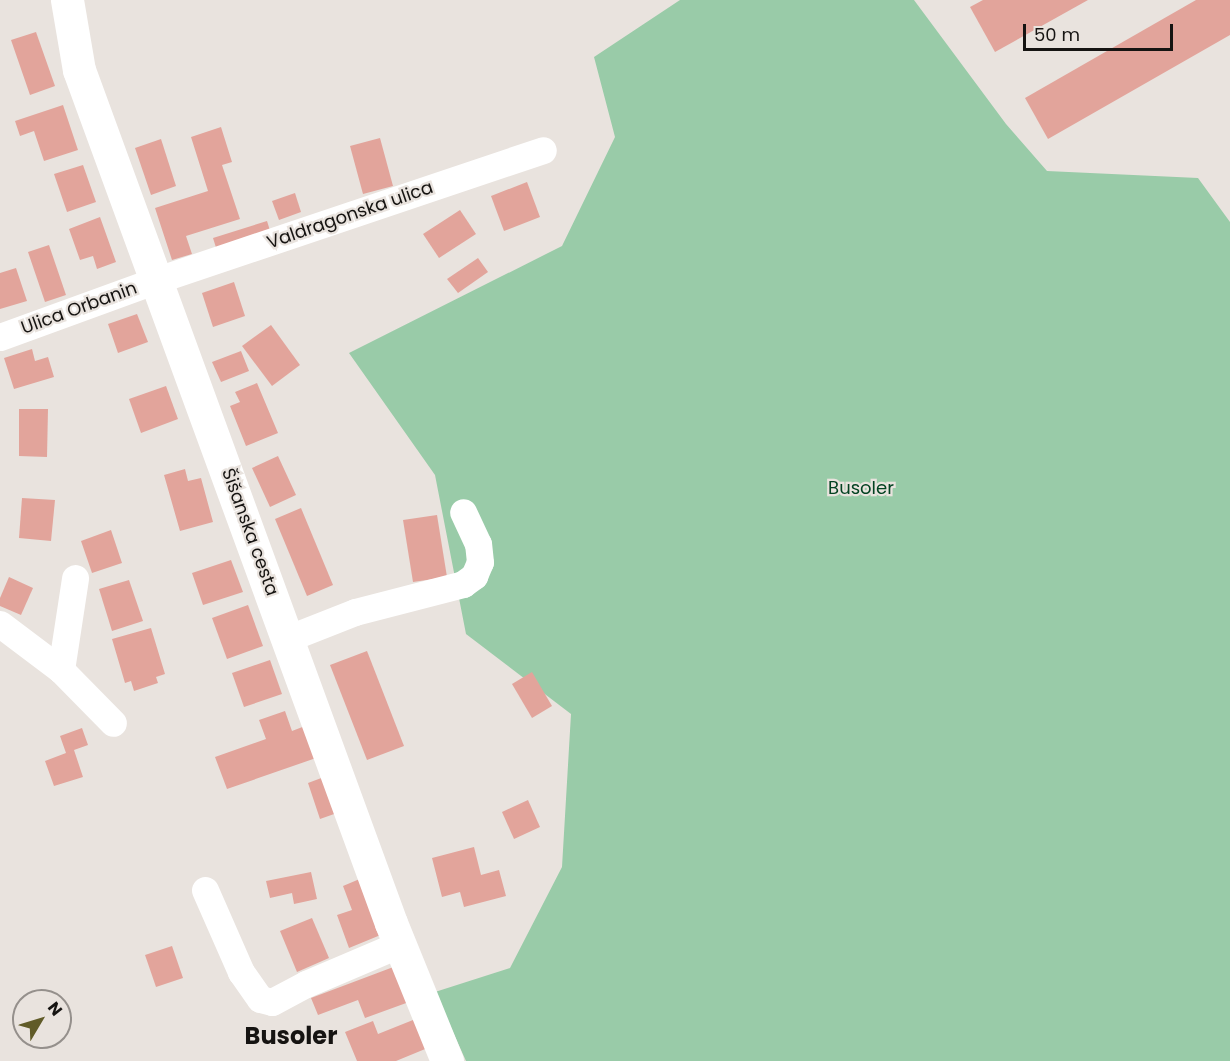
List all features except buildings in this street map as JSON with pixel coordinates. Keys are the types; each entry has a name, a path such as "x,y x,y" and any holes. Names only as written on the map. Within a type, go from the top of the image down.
{"main road":[{"name":"Šišanska cesta","path":"67,0 79,70 400,944 447,1061"}],"street":[{"name":"Valdragonska ulica","path":"157,280 543,150"},
{"name":"Ulica Orbanin","path":"0,337 157,280"},
{"path":"289,638 355,612 463,584 474,576 480,562 478,544 463,512"},
{"path":"61,670 75,578"},
{"path":"0,624 61,670 113,723"},
{"path":"205,890 241,972 261,999 272,1002 306,984 400,944"}],"green space":[{"name":"Busoler","path":"680,0 914,0 1006,124 1047,171 1198,178 1230,222 1230,1061 466,1061 435,992 510,968 562,867 571,714 466,634 435,475 349,353 562,246 615,137 594,57"}],"district":[{"name":"Busoler","path":"291,1036"}]}
